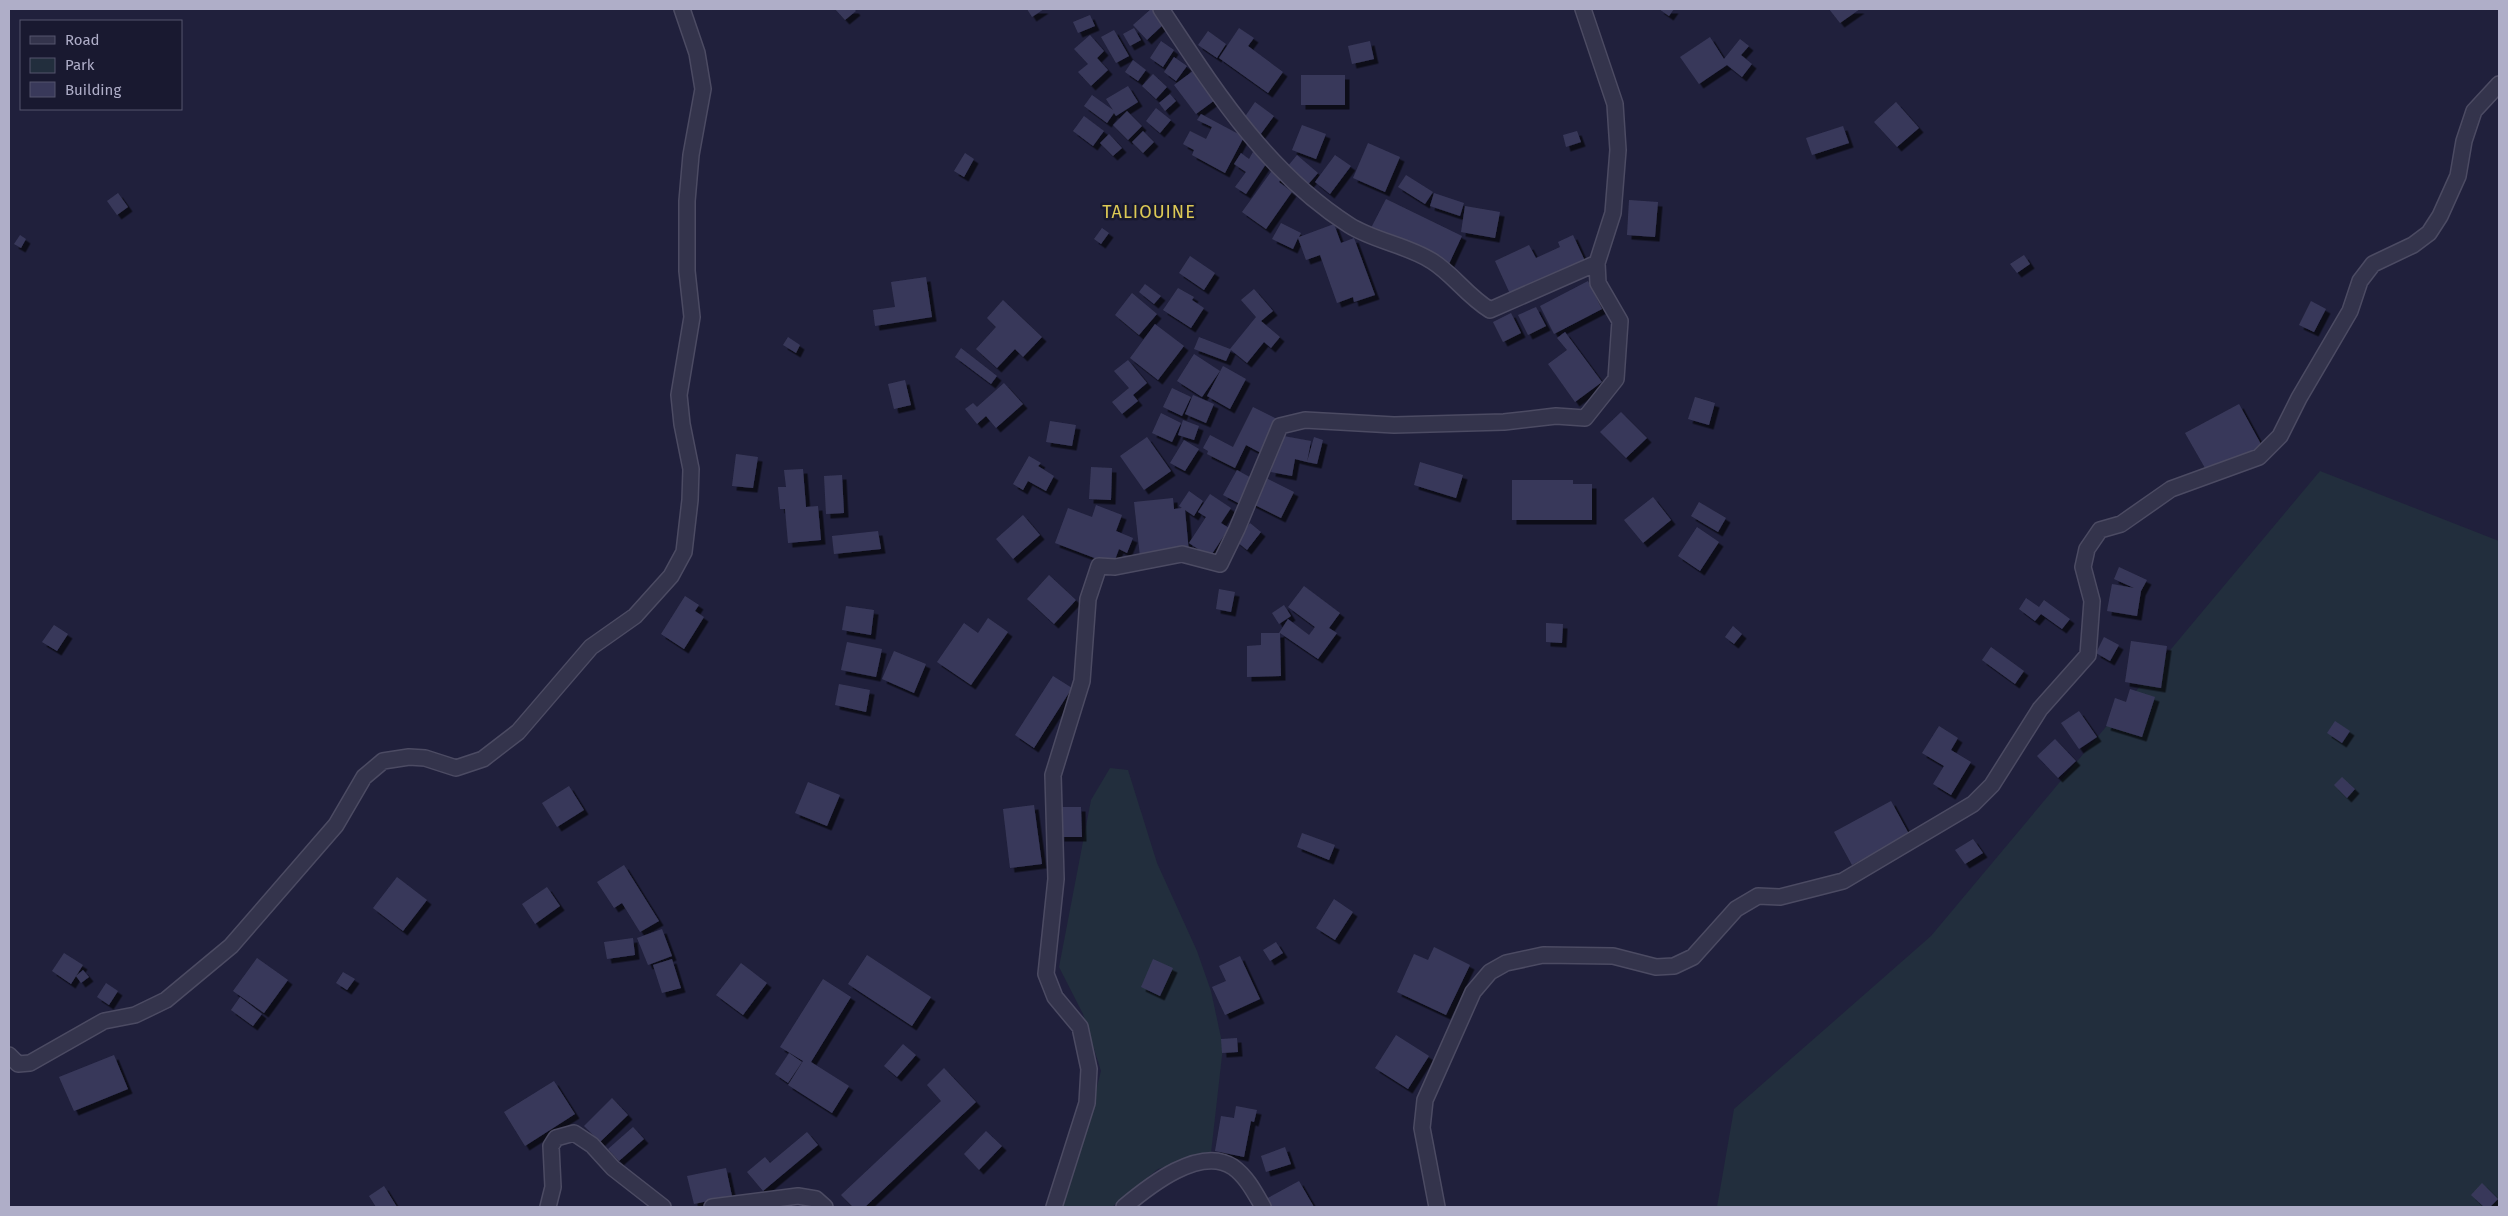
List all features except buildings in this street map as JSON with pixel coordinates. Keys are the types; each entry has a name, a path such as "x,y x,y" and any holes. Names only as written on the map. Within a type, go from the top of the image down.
{"street":[{"path":"9,1054 18,1064 30,1063 104,1021 136,1015 166,1000 231,946 336,824 364,777 383,761 409,757 425,758 456,768 483,759 518,732 591,647 635,616 671,576 684,552 690,500 691,469 682,424 679,396 692,317 687,271 687,201 691,156 703,89 697,53 682,9"},
{"path":"1161,9 1247,133 1275,166 1349,225 1432,261 1473,299 1490,310 1597,263"},
{"path":"1054,1207 1087,1103 1089,1069 1080,1027 1055,997 1046,974 1056,879 1053,775 1082,681 1088,599 1099,566 1115,567 1182,554 1220,564 1237,529 1280,426 1305,420 1394,424 1504,422 1556,416 1585,418 1616,379 1620,321 1598,283 1597,263 1613,212 1618,150 1616,104 1583,9"},
{"path":"1437,1207 1422,1128 1425,1100 1474,992 1490,972 1506,963 1543,955 1613,956 1656,967 1674,966 1693,957 1736,908 1758,896 1780,897 1844,881 1973,804 1992,786 2040,709 2088,655 2092,601 2083,567 2087,549 2100,530 2121,524 2171,489 2259,457 2280,436 2299,398 2350,311 2360,281 2374,264 2413,244 2429,233 2440,216 2458,176 2464,141 2474,112 2499,84"},
{"path":"548,1207 553,1187 551,1146 556,1138 574,1133 592,1146 613,1168 662,1207"},
{"path":"1124,1207 1151,1184 1188,1166 1212,1159 1233,1167 1248,1181 1263,1207"},
{"path":"712,1207 798,1196 816,1199 825,1207"}],"green space":[{"path":"2320,471 2499,541 2499,1207 1717,1207 1734,1109 1931,936"},
{"path":"1110,768 1128,770 1157,863 1197,951 1211,991 1223,1047 1211,1153 1158,1169 1112,1207 1061,1207 1085,1132 1101,1071 1083,1014 1059,967 1091,800"}],"district":[{"name":"TALIOUINE","path":"1149,212"}]}
